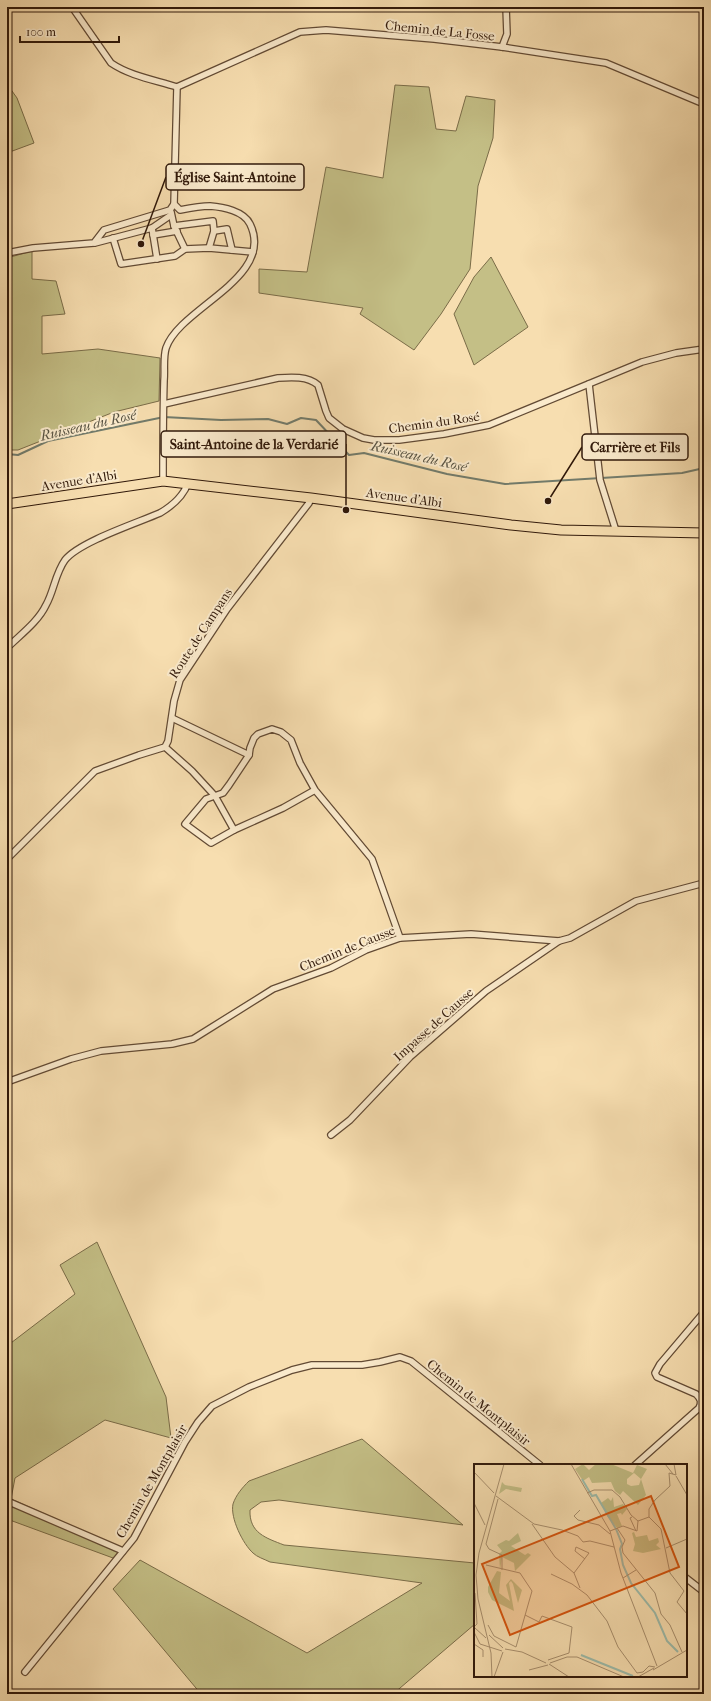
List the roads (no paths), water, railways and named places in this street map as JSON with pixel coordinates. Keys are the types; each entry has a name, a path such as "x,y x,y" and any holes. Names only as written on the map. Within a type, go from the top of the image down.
{"main road":[{"name":"Avenue d'Albi","path":"7,504 163,481 311,498 561,530 704,533"}],"street":[{"path":"7,253 33,248 94,243 152,228 171,212 174,204 177,87 134,74 111,63 72,7"},
{"path":"502,47 507,34 506,7"},
{"name":"Chemin de La Fosse","path":"177,87 300,32 326,30 502,47 606,63 704,104"},
{"path":"163,481 165,353 170,340 187,322 236,279 246,266 253,252 255,241 253,229 248,219 241,214 210,206 180,210 174,204"},
{"path":"171,212 184,249"},
{"path":"94,243 104,230 171,212"},
{"path":"153,235 176,228 213,221 214,231 209,248"},
{"path":"152,228 157,259"},
{"path":"214,231 227,229 232,250"},
{"path":"113,238 121,264 175,256 184,249 209,248 253,252"},
{"name":"Chemin du Rosé","path":"164,404 278,378 297,378 310,381 318,385 329,418 343,429 363,438 374,440 399,440 444,434 489,425 642,362 676,353 704,349"},
{"path":"589,384 600,478 616,531"},
{"path":"7,648 41,613 47,604 58,571 72,554 87,545 169,508 183,494 188,483"},
{"name":"Route de Campans","path":"165,747 168,741 174,702 180,680 227,608 309,503 311,498"},
{"path":"172,718 249,755"},
{"path":"315,790 283,808 234,830 211,844 185,824 206,799 223,793 249,755 251,744 258,734 272,729 282,732 291,740 300,763 315,790 372,859 400,938"},
{"path":"7,859 95,771 165,747 192,771 215,796 234,830"},
{"name":"Chemin de Causse","path":"7,1082 71,1059 97,1052 111,1049 172,1044 192,1039 273,989 324,971 366,950 400,938 471,934 559,941 570,938 636,901 704,883"},
{"name":"Impasse de Causse","path":"331,1135 350,1120 410,1057 486,991 559,941"},
{"path":"636,1464 699,1408 702,1402 696,1394 657,1377 655,1373 660,1364 704,1312"},
{"name":"Chemin de Montplaisir","path":"25,1672 134,1538 185,1442 204,1414 219,1403 249,1387 292,1370 312,1366 362,1365 392,1358 404,1358 411,1361 539,1464"},
{"path":"7,1501 123,1551"},
{"path":"687,1579 704,1592"}],"waterway":[{"name":"Ruisseau du Rosé","path":"7,454 18,455 48,441 164,417 221,420 268,419 287,424 301,418 316,420 349,455 364,453 447,474 505,484 682,473 704,468"}],"place":[{"name":"Église Saint-Antoine","path":"141,244"},
{"name":"Carrière et Fils","path":"548,501"},
{"name":"Saint-Antoine de la Verdarié","path":"346,510"}]}
